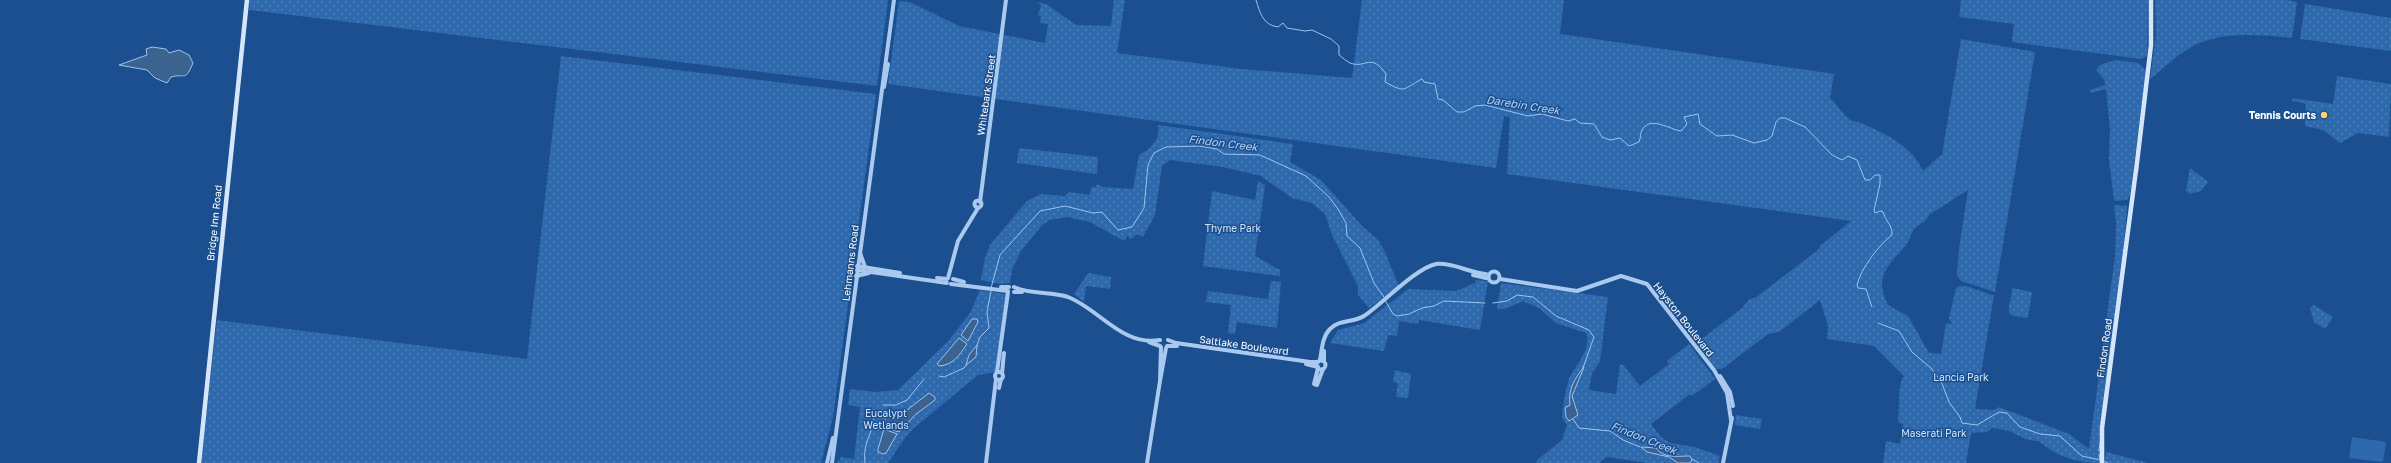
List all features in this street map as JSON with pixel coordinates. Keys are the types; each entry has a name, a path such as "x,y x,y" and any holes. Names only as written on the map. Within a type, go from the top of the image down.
{"main road":[{"name":"Bridge Inn Road","path":"196,463 199,448 247,0"},
{"name":"Findon Road","path":"2102,463 2126,272 2126,244 2151,45 2151,0"}],"street":[{"name":"Lehmanns Road","path":"832,463 857,268 895,0"},
{"name":"Whitebark Street","path":"950,280 951,269 958,241 976,207 981,206 978,201 981,191 1006,0"},
{"path":"860,251 865,267"},
{"path":"1316,384 1324,340 1331,328 1340,322 1360,318 1379,306 1422,270 1435,264 1445,264 1486,276"},
{"path":"857,268 865,267 1064,298 1127,338 1160,346"},
{"path":"857,268 875,272 950,280"},
{"path":"856,276 875,272"},
{"name":"Hayston Boulevard","path":"1500,279 1577,291 1621,276 1645,283 1652,288 1714,370 1727,393 1731,420 1723,463"},
{"path":"1011,290 1069,298 1126,335 1138,338 1160,340 1160,381"},
{"path":"987,463 1011,290"},
{"name":"Saltlake Boulevard","path":"1160,340 1164,338 1195,346 1310,362 1320,361"},
{"path":"1147,463 1150,441 1156,420 1160,381 1168,340"},
{"name":"Saltlake Boulevard","path":"1160,346 1176,346 1320,368"},
{"path":"1320,361 1325,365 1320,368"},
{"path":"999,379 995,375 1000,373"},
{"name":"Lehmanns Road","path":"827,463 836,428"}],"green space":[{"path":"250,0 888,0 877,86 249,10"},
{"path":"1114,0 1125,0 1117,53 1242,69 1352,78 1362,0 1564,0 1560,34 1834,74 1830,98 1844,114 1850,120 1859,122 1897,141 1912,154 1923,171 1942,154 1961,39 2035,52 1995,292 1961,281 1957,275 1959,248 1968,190 1929,215 1926,220 1914,229 1906,245 1885,272 1882,286 1888,305 1908,316 1929,353 1941,354 1946,323 1952,324 1949,318 1956,288 1964,286 1994,295 1975,409 1994,410 1999,407 2069,434 2089,449 2115,256 2116,223 2114,205 2127,206 2122,272 2105,393 2101,463 2084,462 2068,458 2046,447 2039,441 2028,440 2010,431 1992,428 1987,432 1971,433 1966,463 1883,463 1886,441 1900,444 1903,424 1898,422 1899,397 1900,385 1904,376 1874,346 1827,339 1828,326 1820,300 1779,332 1768,334 1722,369 1716,369 1698,346 1699,341 1742,308 1749,299 1755,298 1818,250 1821,245 1851,221 1507,174 1510,117 1504,116 1496,168 888,84 899,1 910,2 959,26 1045,43 1048,24 1040,23 1041,16 1038,15 1041,5 1036,2 1046,4 1076,25 1111,26"},
{"path":"1961,0 2148,0 2147,56 2141,59 2012,42 2014,24 1959,17"},
{"path":"2155,0 2286,0 2297,2 2292,38 2243,35 2206,41 2183,52 2150,79 2156,35"},
{"path":"2305,4 2391,18 2391,51 2300,39"},
{"path":"561,56 876,94 833,417 821,463 201,463 217,320 527,359"},
{"path":"2115,60 2138,63 2146,70 2130,195 2127,200 2114,201 2109,159 2110,129 2106,89 2091,93 2090,90 2105,85 2105,81 2096,70 2100,65"},
{"path":"2337,76 2391,84 2389,137 2358,133 2340,143 2323,130 2305,126 2306,105 2304,103 2292,101 2292,98 2333,104"},
{"name":"Tennis Courts","path":"2318,108 2331,109 2330,123 2317,121"},
{"path":"1158,125 1293,144 1290,162 1321,180 1362,226 1378,240 1384,250 1399,286 1369,308 1358,295 1358,286 1332,235 1325,214 1312,203 1292,198 1261,176 1223,167 1170,160 1162,166 1155,215 1143,237 1137,234 1131,239 1127,236 1124,241 1090,222 1067,217 1050,220 1042,225 1021,251 1012,270 1010,283 999,284 981,280 985,258 990,245 1027,201 1041,194 1065,196 1069,192 1090,195 1091,187 1096,187 1097,184 1103,187 1133,189 1139,155 1151,147 1156,140 1158,135"},
{"path":"1019,148 1098,157 1097,174 1017,163"},
{"path":"2190,168 2208,182 2201,191 2190,194 2186,191"},
{"name":"Thyme Park","path":"1258,181 1265,185 1255,256 1280,270 1280,276 1203,266 1212,191 1255,200"},
{"path":"1088,273 1111,277 1110,289 1086,286 1084,302 1074,294"},
{"path":"1476,280 1488,281 1480,330 1419,320 1418,324 1399,321 1397,336 1388,335 1384,351 1330,343 1338,330 1364,323 1408,289 1456,291 1475,283"},
{"path":"1271,281 1281,282 1277,328 1237,322 1235,334 1228,333 1231,305 1206,302 1208,291 1268,299"},
{"path":"1501,283 1608,297 1600,362 1592,373 1589,390 1616,394 1620,364 1624,366 1640,386 1669,364 1667,361 1689,344 1715,379 1692,396 1690,394 1651,424 1661,437 1670,443 1695,447 1720,456 1718,463 1648,463 1607,457 1599,463 1536,463 1537,460 1562,440 1567,425 1562,417 1568,382 1587,346 1586,333 1556,323 1539,308 1523,301 1505,309 1497,309"},
{"path":"2012,288 2032,292 2028,318 2013,316 2009,313"},
{"name":"Eucalypt Wetlands","path":"980,290 1006,294 996,372 978,375 914,428 905,438 888,463 837,463 841,457 854,459 860,407 848,405 850,389 875,392 898,390 949,340 970,313"},
{"path":"2314,305 2333,317 2325,329 2314,322 2310,308"},
{"path":"1395,370 1411,374 1408,398 1396,397 1398,383 1393,382"},
{"path":"1736,415 1762,419 1760,429 1735,425"},
{"path":"2352,437 2386,442 2383,462 2349,458"},
{"path":"2106,452 2148,463 2105,463"}],"shaded area":[{"path":"152,47 166,49 169,53 179,50 189,55 193,63 188,73 185,76 171,77 167,83 155,78 147,70 119,65 147,55 146,49"},
{"path":"972,319 977,319 978,322 968,341 961,335"},
{"path":"959,338 967,344 952,362 939,366 937,364"},
{"path":"977,345 976,357 966,365 969,355"},
{"path":"1584,367 1572,396 1578,415 1569,421 1566,417 1565,408 1570,405 1572,385"},
{"path":"929,393 935,397 935,400 916,414 899,432 884,427 885,419 888,416 907,410"},
{"path":"884,429 897,434 886,453 883,454 878,452 878,449"},
{"path":"1641,447 1656,448 1659,452 1667,455 1690,456 1692,460 1690,463 1678,463 1669,457 1647,452"}],"waterway":[{"name":"Darebin Creek","path":"1256,0 1263,18 1269,24 1278,27 1283,23 1287,28 1305,31 1312,30 1331,39 1339,46 1339,55 1350,63 1360,64 1372,62 1376,64 1381,67 1386,74 1385,82 1397,88 1407,88 1422,79 1424,82 1435,84 1438,99 1443,100 1457,112 1464,112 1475,106 1485,105 1528,116 1542,114 1568,121 1575,119 1580,123 1594,124 1602,137 1610,140 1620,138 1629,146 1639,142 1641,131 1650,124 1661,124 1681,131 1687,124 1684,117 1698,114 1700,124 1717,136 1732,135 1754,143 1767,140 1772,136 1776,122 1780,118 1785,118 1805,127 1832,155 1842,160 1848,156 1857,160 1865,180 1870,180 1875,175 1880,175 1880,184 1874,210 1875,213 1880,211 1883,212 1891,229 1892,235 1866,264 1857,285 1858,288 1866,289 1872,307"},
{"name":"Findon Creek","path":"991,288 1000,255 1040,211 1065,206 1093,213 1102,212 1118,230 1132,227 1144,208 1148,165 1154,153 1166,147 1199,146 1217,149 1224,154 1260,155 1306,176 1329,197 1338,209 1346,223 1347,236 1360,248 1374,283 1384,297"},
{"name":"Findon Creek","path":"977,345 980,337 989,328 987,312 991,291"},
{"name":"Findon Creek","path":"1493,303 1507,301 1517,295 1533,297 1556,316 1589,330 1594,337 1583,368"},
{"name":"Findon Creek","path":"1385,300 1393,314 1397,316 1409,314 1422,308 1434,306 1444,301 1485,303"},
{"name":"Darebin Creek","path":"1878,323 1899,331 1912,352 1932,369 1941,381 1949,402 1960,417 1962,423 1977,425 1999,412 2007,413 2020,427 2040,434 2060,436 2082,456 2100,460"},
{"name":"Findon Creek","path":"939,376 944,377 964,368 967,364"},
{"name":"Findon Creek","path":"883,405 896,405 907,400 924,379"},
{"name":"Findon Creek","path":"865,463 865,449 872,427 874,414"},
{"name":"Findon Creek","path":"1573,419 1579,428 1610,431 1623,440 1640,447"},
{"path":"2099,451 2100,443"},
{"path":"2099,454 2100,459"},
{"name":"Findon Creek","path":"1692,459 1699,463"},
{"name":"Darebin Creek","path":"2103,461 2108,463"}],"place":[{"name":"Tennis Courts","path":"2324,115"}],"park label":[{"name":"Lancia Park","path":"1961,377"},
{"name":"Maserati Park","path":"1934,433"}]}
